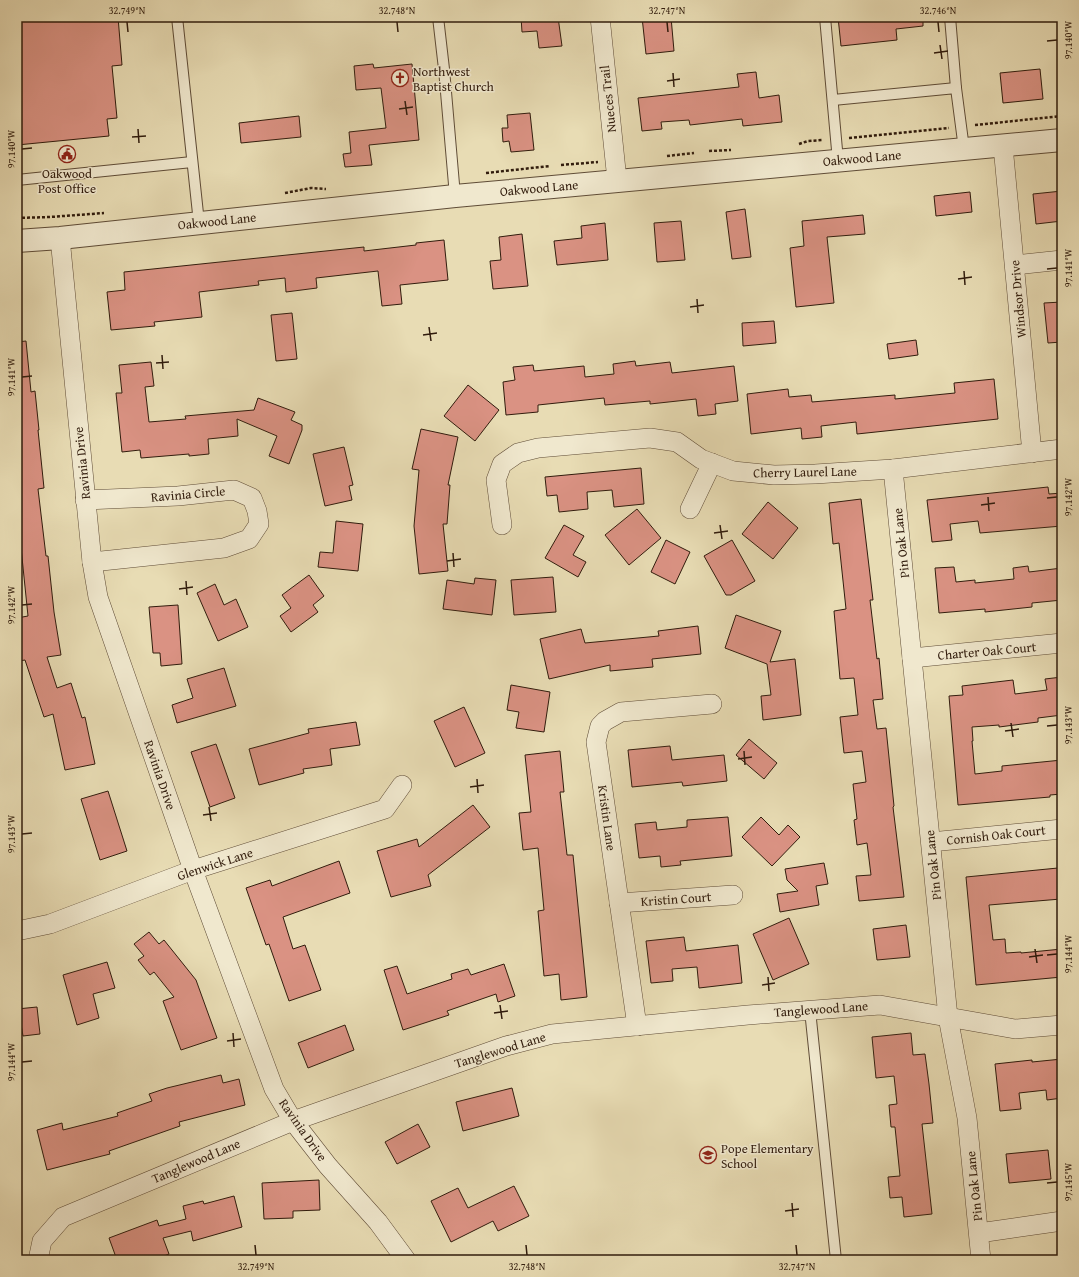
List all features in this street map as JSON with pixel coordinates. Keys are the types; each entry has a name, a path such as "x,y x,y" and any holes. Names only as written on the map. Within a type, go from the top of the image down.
{"street":[{"name":"Nueces Trail","path":"600,17 617,180"},
{"name":"Oakwood Lane","path":"17,241 60,238 617,180 1062,140"},
{"name":"Windsor Drive","path":"1003,146 1032,453"},
{"name":"Ravinia Drive","path":"60,238 85,500 92,562 98,597 193,870 274,1089 293,1121 328,1166 378,1222 406,1260"},
{"path":"1015,265 1062,260"},
{"name":"Cherry Laurel Lane","path":"502,525 496,480 502,464 518,453 538,448 650,438 677,442 702,459 733,471 774,475 893,469 1062,449"},
{"path":"690,509 712,463"},
{"name":"Pin Oak Lane","path":"893,469 948,1017 967,1118 981,1260"},
{"name":"Ravinia Circle","path":"85,500 178,496 234,490 252,498 257,511 259,524 249,539 224,548 92,562"},
{"name":"Charter Oak Court","path":"912,658 1062,643"},
{"name":"Kristin Lane","path":"637,1026 596,742 600,726 605,721 621,712 712,704"},
{"name":"Glenwick Lane","path":"17,930 50,924 193,870 385,809 402,785"},
{"name":"Cornish Oak Court","path":"931,842 1062,829"},
{"name":"Kristin Court","path":"619,903 733,895"},
{"name":"Tanglewood Lane","path":"38,1260 42,1241 63,1217 293,1121 506,1046 552,1034 748,1015 880,1005 1015,1029 1062,1025"},
{"path":"978,1233 1062,1221"}],"lane":[{"path":"177,17 199,223"},
{"path":"438,17 445,77 454,196"},
{"path":"825,17 838,160"},
{"path":"950,17 956,88 964,149"},
{"path":"833,100 956,88"},
{"path":"17,180 192,162"},
{"path":"810,1010 836,1260"}],"path":[{"path":"975,125 1062,116"},
{"path":"849,138 949,128"},
{"path":"798,144 808,141 828,140"},
{"path":"561,165 598,162"},
{"path":"481,173 550,166"},
{"path":"17,218 110,212"}],"building":[{"path":"17,17 118,17 122,65 112,66 117,118 107,119 109,136 17,145"},
{"path":"521,17 558,17 562,46 539,48 537,31 522,32"},
{"path":"642,17 671,17 674,51 646,54"},
{"path":"838,17 923,17 923,26 896,29 897,40 841,46"},
{"path":"373,64 374,68 412,64 419,140 369,145 372,165 345,167 343,154 351,153 349,132 386,128 381,88 356,90 354,66"},
{"path":"1040,69 1043,99 1003,103 1000,73"},
{"path":"756,72 759,98 779,95 782,122 743,126 742,119 690,125 689,120 661,122 662,129 642,131 638,98 739,87 737,74"},
{"path":"530,113 534,150 511,152 509,141 503,142 502,128 508,128 507,115"},
{"path":"299,116 301,137 241,143 239,123"},
{"path":"1062,191 1062,221 1036,224 1033,194"},
{"path":"970,192 972,212 936,216 934,196"},
{"path":"745,209 751,257 732,259 726,212"},
{"path":"863,215 865,234 827,237 834,303 796,307 790,248 804,246 802,221"},
{"path":"681,221 685,260 657,262 654,223"},
{"path":"605,223 608,260 557,265 554,241 582,238 581,226"},
{"path":"522,234 528,286 493,289 490,261 501,260 499,237"},
{"path":"444,240 448,280 400,285 402,304 382,306 378,271 316,278 317,288 286,292 285,278 258,281 259,285 199,292 202,317 154,322 155,326 111,330 107,292 125,290 124,272 364,247 364,251"},
{"path":"1062,302 1062,342 1048,343 1044,303"},
{"path":"292,313 297,359 276,361 271,315"},
{"path":"774,321 776,343 743,346 742,323"},
{"path":"916,340 918,355 889,359 887,344"},
{"path":"26,341 31,392 35,391 44,488 38,489 46,556 48,556 54,612 61,655 47,657 57,688 71,683 82,718 85,717 95,764 65,770 53,714 44,717 25,660 19,661 17,649 17,618 28,616 20,538 17,539 17,342"},
{"path":"635,361 636,366 670,362 672,373 734,366 738,401 715,404 716,414 698,416 696,399 650,404 650,401 605,405 604,398 538,405 538,412 506,415 503,382 515,380 513,367 533,365 534,371 584,366 585,377 614,374 613,364"},
{"path":"151,362 154,386 145,387 149,422 186,419 185,416 254,410 258,398 295,412 291,420 302,425 302,430 289,464 269,456 277,436 237,419 238,436 208,439 209,454 141,458 140,450 122,452 116,393 122,393 119,365"},
{"path":"994,379 998,419 857,434 856,422 821,426 822,437 802,439 801,428 751,434 747,394 788,389 789,397 811,395 812,402 895,395 895,399 955,393 954,383"},
{"path":"468,385 499,410 475,441 444,416"},
{"path":"421,429 458,437 448,485 450,485 447,524 443,524 448,571 419,574 414,526 419,470 412,469"},
{"path":"344,447 353,485 349,486 352,500 325,506 313,454"},
{"path":"641,468 644,504 614,507 612,490 587,492 588,509 559,512 557,495 547,496 545,477"},
{"path":"1048,487 1049,494 1062,493 1062,526 980,533 978,521 950,524 952,540 932,542 927,500"},
{"path":"861,499 873,600 870,600 877,659 879,658 883,699 873,700 877,729 886,728 893,807 904,897 859,901 856,876 871,875 867,843 857,845 854,820 857,819 853,784 866,782 862,751 844,753 840,717 858,715 854,678 840,679 834,611 846,609 839,543 833,544 829,503"},
{"path":"768,502 798,528 773,559 742,534"},
{"path":"637,509 661,538 629,565 605,535"},
{"path":"336,521 363,524 358,571 318,567 320,552 333,553"},
{"path":"564,525 584,536 573,555 586,562 578,577 545,558"},
{"path":"666,540 690,552 675,584 651,572"},
{"path":"732,540 755,581 731,595 726,595 704,556"},
{"path":"1028,566 1029,572 1062,568 1062,600 1032,603 1032,607 985,612 985,609 939,613 935,568 954,567 956,582 975,580 975,583 1014,579 1013,568"},
{"path":"309,575 324,596 313,605 318,612 291,632 280,616 291,608 282,595"},
{"path":"553,577 556,612 514,615 511,580"},
{"path":"475,578 496,580 492,615 443,609 447,580 474,584"},
{"path":"215,584 224,605 236,599 248,627 218,641 197,593"},
{"path":"178,605 182,664 161,666 160,653 153,653 149,607"},
{"path":"736,615 781,631 770,662 795,659 801,715 763,720 761,696 771,695 767,664 725,648"},
{"path":"698,626 701,654 652,659 653,667 610,671 610,665 549,679 540,639 581,629 585,643 659,636 658,631"},
{"path":"224,668 236,706 177,723 172,705 193,698 187,679"},
{"path":"1062,677 1062,715 1038,718 1038,722 999,727 999,725 972,727 972,741 975,774 1002,771 1002,766 1062,760 1062,794 1050,795 1050,797 958,805 949,696 963,695 962,686 1013,680 1015,694 1047,690 1045,679"},
{"path":"511,685 550,692 544,732 516,728 519,712 507,710"},
{"path":"464,707 485,753 455,767 434,721"},
{"path":"356,722 360,745 330,749 332,765 303,769 304,773 259,785 249,749 309,733 308,729"},
{"path":"749,739 777,763 764,779 736,755"},
{"path":"216,744 235,798 210,807 191,752"},
{"path":"670,746 672,760 724,755 727,781 683,786 682,782 632,787 628,750"},
{"path":"560,751 564,792 560,792 567,855 573,855 587,997 561,1000 559,974 544,976 538,911 544,910 538,848 523,850 519,813 531,812 525,755"},
{"path":"108,791 127,851 100,860 81,799"},
{"path":"473,805 490,827 428,875 431,886 391,897 377,851 417,839 419,847"},
{"path":"728,817 732,856 680,861 681,865 661,867 660,856 639,858 635,824 656,822 657,830 687,827 687,820"},
{"path":"761,817 779,835 788,825 800,837 772,866 742,837"},
{"path":"339,861 350,893 283,917 293,949 305,945 321,990 289,1001 269,944 266,945 246,888 270,880 272,886"},
{"path":"824,863 828,884 816,886 819,905 780,912 777,894 798,891 787,880 785,869"},
{"path":"1058,868 1061,899 989,905 993,940 1005,939 1006,953 1062,949 1062,977 976,985 966,877"},
{"path":"789,918 809,964 773,980 753,934"},
{"path":"906,925 910,957 877,960 873,929"},
{"path":"149,932 159,944 164,940 196,980 217,1038 181,1050 163,1001 174,997 154,972 150,975 138,960 144,956 134,944"},
{"path":"684,937 686,951 738,945 742,983 699,988 697,967 672,969 673,981 651,983 646,941"},
{"path":"107,962 115,988 93,994 99,1018 77,1025 63,975"},
{"path":"504,964 515,996 498,1002 496,994 447,1011 449,1015 403,1030 384,970 397,966 407,994 452,979 451,974 468,969 471,975"},
{"path":"37,1007 40,1034 23,1036 21,1024 17,1024 17,1009"},
{"path":"345,1025 354,1050 308,1068 298,1043"},
{"path":"911,1033 913,1055 925,1054 929,1084 933,1123 922,1124 932,1214 904,1217 902,1197 890,1198 888,1177 900,1176 895,1127 891,1127 889,1105 897,1104 894,1076 876,1078 872,1037"},
{"path":"1062,1059 1062,1098 1047,1100 1046,1090 1019,1093 1021,1109 1000,1111 995,1064 1032,1060 1032,1062"},
{"path":"221,1075 223,1083 239,1079 245,1105 179,1122 180,1126 109,1151 110,1154 47,1170 37,1130 62,1123 63,1130 118,1116 117,1113 152,1101 149,1094 167,1088"},
{"path":"512,1088 519,1116 463,1131 456,1102"},
{"path":"418,1124 430,1147 397,1164 385,1142"},
{"path":"1048,1150 1051,1179 1009,1183 1006,1154"},
{"path":"319,1180 320,1210 293,1211 293,1218 264,1219 262,1183"},
{"path":"514,1186 529,1216 498,1231 493,1221 451,1242 431,1201 458,1188 468,1208"},
{"path":"234,1196 242,1227 193,1241 191,1231 163,1238 169,1254 154,1260 117,1260 109,1238 157,1220 159,1226 186,1219 183,1206 203,1201 204,1204"}],"place":[{"name":"Northwest Baptist Church","path":"400,78"},
{"name":"Oakwood Post Office","path":"67,154"},
{"name":"Pope Elementary School","path":"708,1155"}]}
